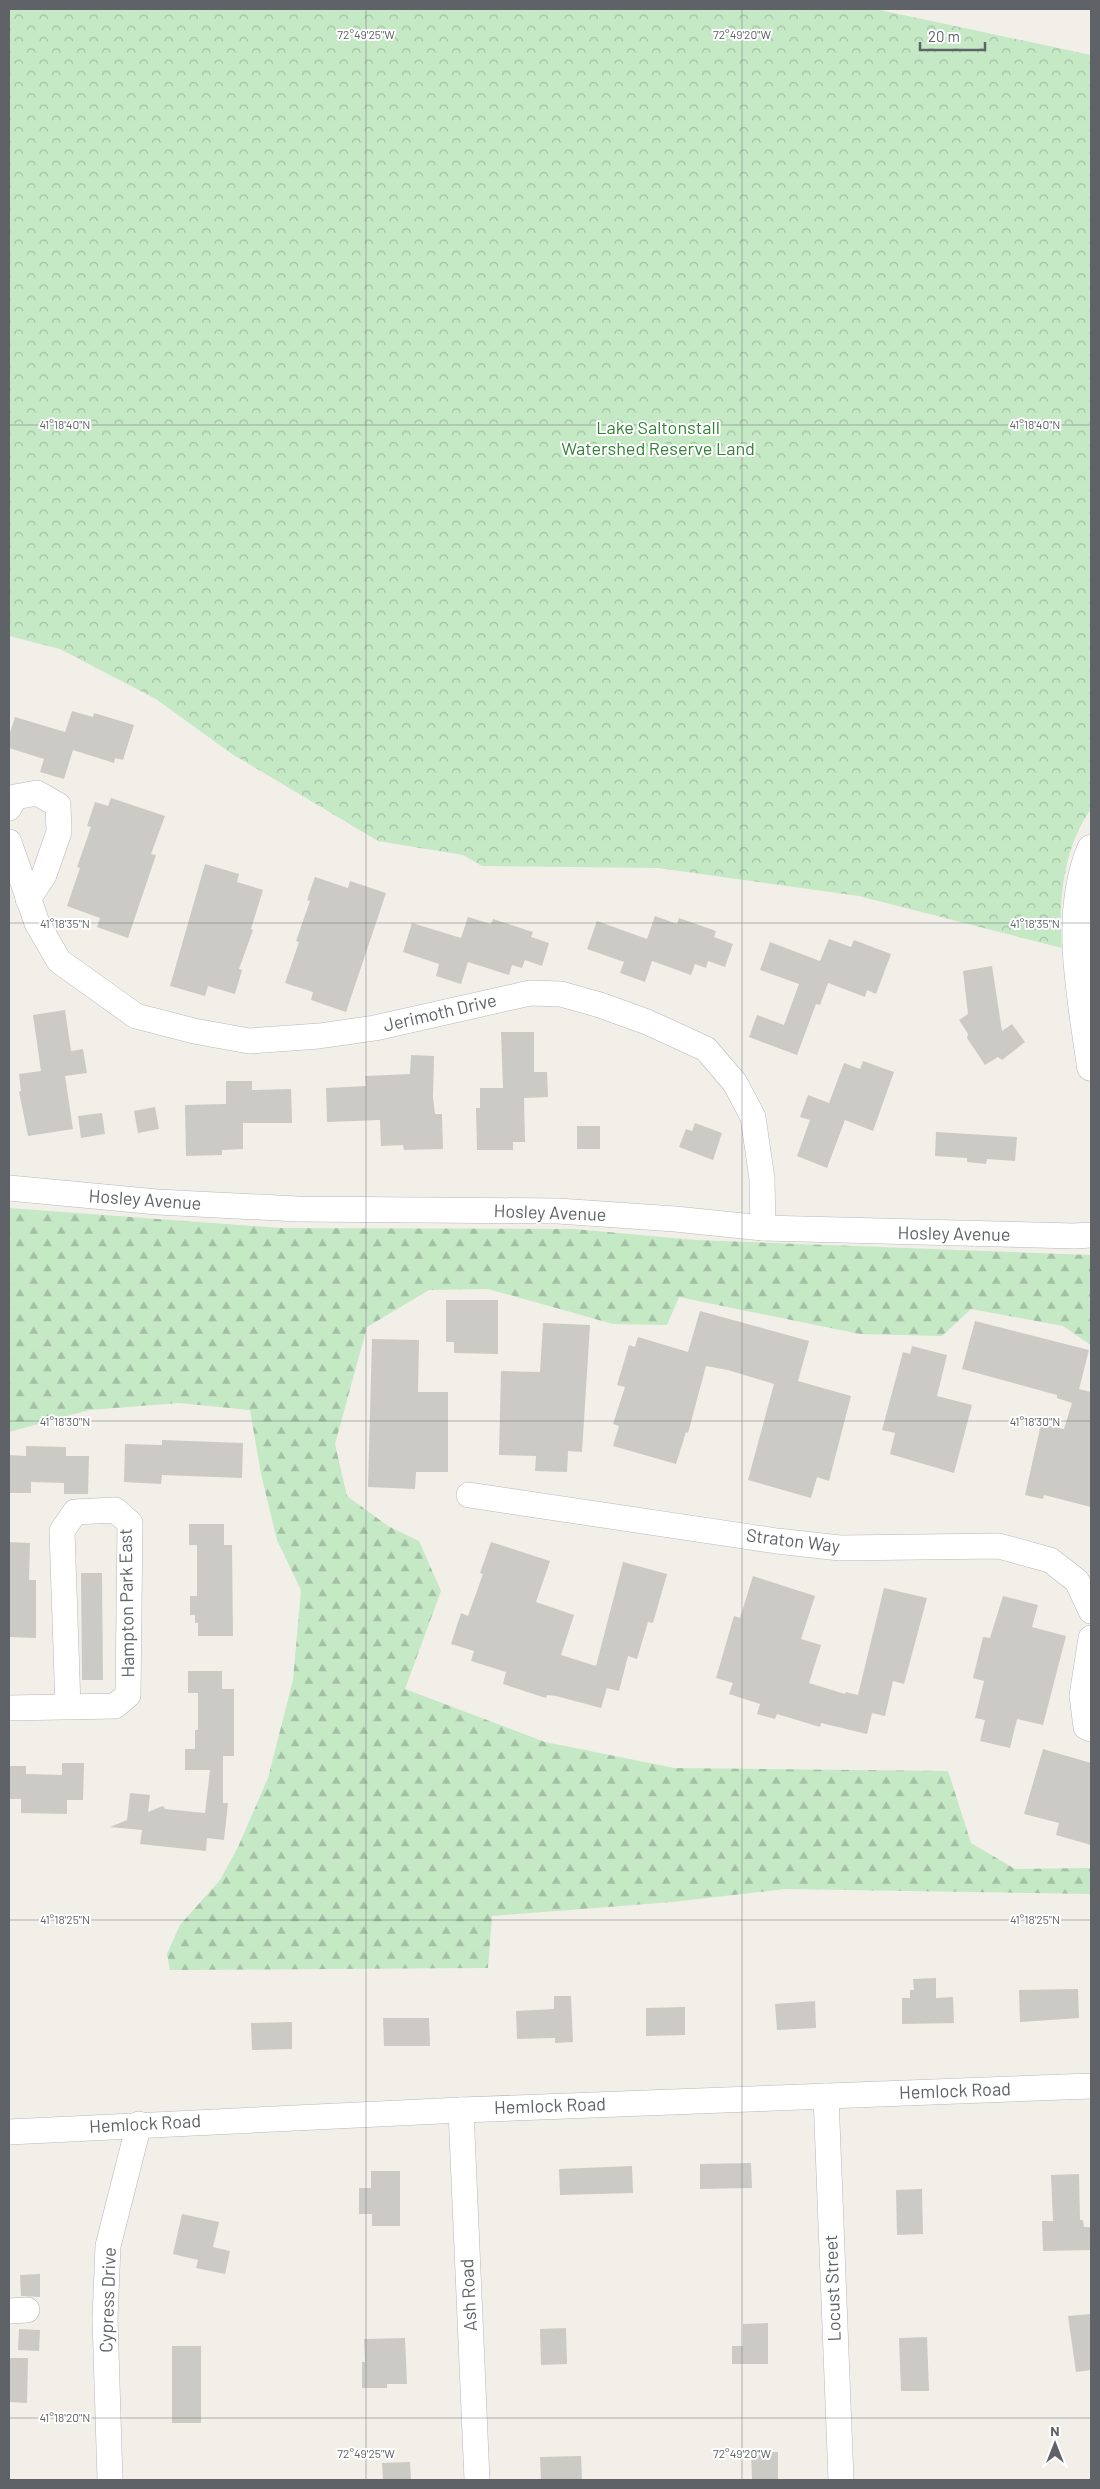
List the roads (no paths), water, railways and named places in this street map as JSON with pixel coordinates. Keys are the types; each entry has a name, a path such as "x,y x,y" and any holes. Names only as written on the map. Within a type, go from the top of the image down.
{"main road":[{"path":"1091,849 1080,891 1077,926 1088,1017 1091,1067"}],"street":[{"path":"9,808 15,797 36,793 58,804 59,832 44,875 28,898"},
{"name":"Jerimoth Drive","path":"9,842 37,923 59,961 136,1016 249,1041 319,1036 375,1028 530,993 561,994 600,1005 647,1022 706,1049 735,1083 753,1117 762,1179 763,1228"},
{"name":"Hosley Avenue","path":"9,1188 157,1202 298,1209 558,1211 675,1219 763,1228 876,1232 1091,1235"},
{"name":"Straton Way","path":"469,1495 777,1541 840,1548 999,1546 1050,1560 1077,1581 1091,1611"},
{"name":"Hampton Park East","path":"9,1708 68,1707 115,1706 128,1695 130,1523 115,1510 76,1512 62,1531 68,1707"},
{"path":"1091,1638 1082,1696 1086,1727 1091,1729"},
{"name":"Hemlock Road","path":"9,2132 139,2124 461,2110 1091,2086"},
{"name":"Locust Street","path":"826,2096 841,2480"},
{"name":"Ash Road","path":"461,2110 477,2480"},
{"name":"Cypress Drive","path":"110,2480 105,2319 108,2246 139,2124"}],"park label":[{"name":"Lake Saltonstall Watershed Reserve Land","path":"658,438"}]}
